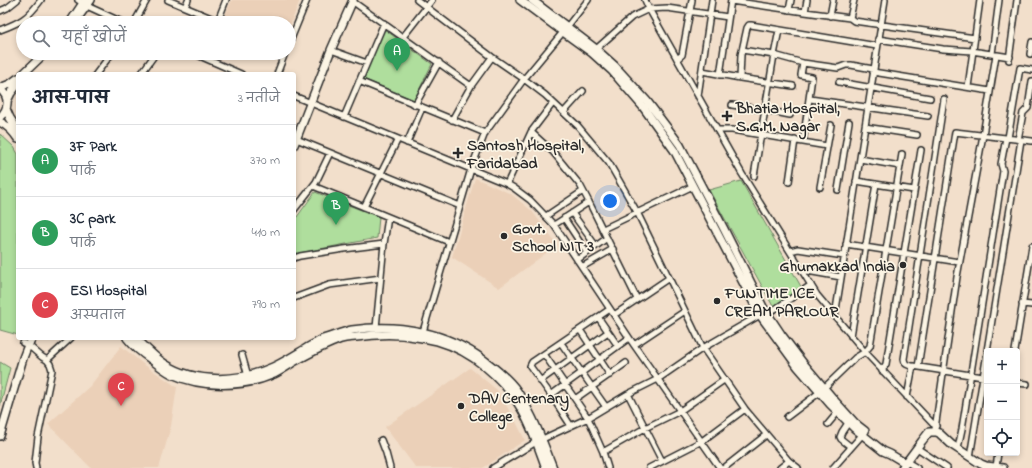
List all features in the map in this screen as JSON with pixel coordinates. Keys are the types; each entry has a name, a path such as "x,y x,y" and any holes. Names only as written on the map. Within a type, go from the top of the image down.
{"street":[{"path":"0,11 7,8 17,0"},
{"path":"26,16 41,0"},
{"path":"138,16 147,0"},
{"path":"168,0 205,16"},
{"path":"185,7 188,0"},
{"path":"221,16 226,0"},
{"path":"296,28 308,0"},
{"path":"296,138 352,0 471,86"},
{"path":"417,0 492,57 524,79 564,112 578,126 609,163 638,212 703,348 744,409 789,461 798,468"},
{"path":"403,37 432,0"},
{"path":"520,0 615,66 647,101 680,145 763,314"},
{"path":"532,0 565,30"},
{"path":"422,335 471,169 485,133 524,79 588,0"},
{"path":"645,0 742,174 817,295 882,371 952,445 986,466 1000,468 998,456"},
{"path":"677,59 682,55 692,0"},
{"path":"698,96 712,0"},
{"path":"720,75 731,0 755,2 789,10 850,18 854,21 975,38"},
{"path":"771,6 772,0"},
{"path":"789,10 791,0"},
{"path":"805,12 807,0"},
{"path":"830,16 833,0"},
{"path":"850,18 854,0"},
{"path":"835,316 885,0"},
{"path":"968,87 980,0"},
{"path":"936,429 943,371 960,262 990,91 999,0"},
{"path":"878,39 943,49 994,54 1009,58 1017,0"},
{"path":"75,16 84,2"},
{"path":"77,16 84,2"},
{"path":"84,2 111,16"},
{"path":"594,51 632,17 649,9 667,8 728,18"},
{"path":"0,30 16,23"},
{"path":"344,117 384,23"},
{"path":"740,78 742,50 747,28 752,25 877,46"},
{"path":"754,176 779,30"},
{"path":"1030,54 1032,42"},
{"path":"331,50 367,63"},
{"path":"742,50 838,68 851,65 873,71 990,91"},
{"path":"594,51 643,107 674,150 763,314 798,367 856,424 885,447 890,454"},
{"path":"452,120 471,86 492,57"},
{"path":"25,72 38,60"},
{"path":"30,72 42,60"},
{"path":"98,72 107,60"},
{"path":"143,72 151,60"},
{"path":"213,60 235,72"},
{"path":"277,72 282,60"},
{"path":"414,105 439,62"},
{"path":"803,62 801,75 812,78 803,142"},
{"path":"958,448 1003,171 1001,164 1020,68 1032,70"},
{"path":"702,71 793,86"},
{"path":"7,101 6,96 0,89 16,79"},
{"path":"359,81 414,105 485,133"},
{"path":"988,348 1023,113 1028,108 1032,81"},
{"path":"839,82 930,98"},
{"path":"0,117 6,109 7,101 16,87"},
{"path":"564,112 583,91"},
{"path":"296,97 507,184 530,200 554,225 629,338 720,468"},
{"path":"810,99 928,116"},
{"path":"944,99 904,359 906,365 915,367 983,376"},
{"path":"507,184 531,132 553,103"},
{"path":"732,105 790,115"},
{"path":"406,143 422,108"},
{"path":"6,109 16,127"},
{"path":"0,122 16,136"},
{"path":"838,190 849,122"},
{"path":"820,187 831,125"},
{"path":"865,127 917,135"},
{"path":"718,130 732,130 827,146"},
{"path":"531,132 553,152 580,184 637,299"},
{"path":"907,397 915,367 956,132 1032,141"},
{"path":"364,207 398,140"},
{"path":"789,182 795,140"},
{"path":"296,141 330,153 460,206"},
{"path":"882,371 886,364 921,150"},
{"path":"296,207 313,186 330,153"},
{"path":"787,417 822,390 856,358 869,348 902,154"},
{"path":"860,159 900,166"},
{"path":"856,181 914,190"},
{"path":"851,336 876,184"},
{"path":"313,186 449,242"},
{"path":"603,229 693,186"},
{"path":"546,216 583,191"},
{"path":"554,225 589,202"},
{"path":"572,213 596,246"},
{"path":"376,328 388,217"},
{"path":"564,218 587,253"},
{"path":"577,260 608,238"},
{"path":"296,257 384,244"},
{"path":"846,244 960,262"},
{"path":"1015,348 1022,304 1030,271 1032,246"},
{"path":"582,267 613,249"},
{"path":"790,252 798,249 844,256"},
{"path":"803,272 807,271 841,277"},
{"path":"296,297 329,285 381,278"},
{"path":"614,315 669,278"},
{"path":"493,468 539,440 588,418 628,394 658,379 703,348 763,314 775,309 811,285"},
{"path":"1022,304 1032,305"},
{"path":"571,426 530,366 532,362 610,309"},
{"path":"634,345 685,311"},
{"path":"598,317 618,346"},
{"path":"138,340 145,348 166,364 186,374 204,378 226,378 248,376 273,367 321,340 351,330 376,328 405,329 422,335"},
{"path":"580,330 591,344 610,375"},
{"path":"540,381 608,332"},
{"path":"129,340 148,358 170,373 185,380 235,384 253,381 274,374 322,347 342,338 373,334 433,334 451,340 476,354 497,369 516,390 531,414 546,468"},
{"path":"551,395 629,338"},
{"path":"48,360 69,340"},
{"path":"26,342 42,357 48,360 52,367 39,431 35,463 36,468"},
{"path":"0,419 17,359 26,342"},
{"path":"0,436 23,358 26,342"},
{"path":"561,343 606,407"},
{"path":"544,354 588,418 603,452 608,468"},
{"path":"242,355 248,376"},
{"path":"575,399 626,363"},
{"path":"970,457 984,370"},
{"path":"603,452 680,411 724,380"},
{"path":"1020,383 1027,384"},
{"path":"822,390 838,412 862,435 883,451 905,464 917,468"},
{"path":"628,394 662,461"},
{"path":"649,468 702,441 744,409"},
{"path":"828,424 838,412"},
{"path":"848,423 842,432 840,439 851,447"},
{"path":"905,464 929,432 936,429"},
{"path":"724,468 766,435"},
{"path":"833,468 862,435"},
{"path":"381,440 390,468"},
{"path":"539,440 553,468"},
{"path":"918,448 947,468"},
{"path":"780,468 789,461"}],"shaded area":[{"path":"232,0 300,0 294,16 224,16"},
{"name":"Govt. School NIT 3","path":"475,178 511,194 532,211 557,245 499,288 452,257"},
{"path":"121,346 143,364 177,387 171,426 159,468 91,468 48,424 90,386"},
{"name":"DAV Centenary College","path":"470,368 497,390 525,440 483,468 416,468 385,427"}],"green space":[{"path":"384,29 432,64 414,100 363,79"},
{"path":"0,134 16,150 16,334 0,330"},
{"path":"741,181 803,290 774,308 709,190"},
{"path":"315,192 379,217 377,238 296,254 296,218"},
{"path":"0,362 10,368 0,406"}],"place":[{"name":"3F Park","path":"397,71"},
{"name":"Bhatia Hospital, S.G.M. Nagar","path":"727,116"},
{"name":"Santosh Hospital, Faridabad","path":"458,153"},
{"name":"3C park","path":"336,225"},
{"name":"Govt. School NIT 3","path":"504,236"},
{"name":"Ghumakkad India","path":"903,265"},
{"name":"FUNTIME ICE CREAM PARLOUR","path":"717,301"},
{"name":"ESI Hospital","path":"121,406"},
{"name":"DAV Centenary College","path":"461,406"}]}
